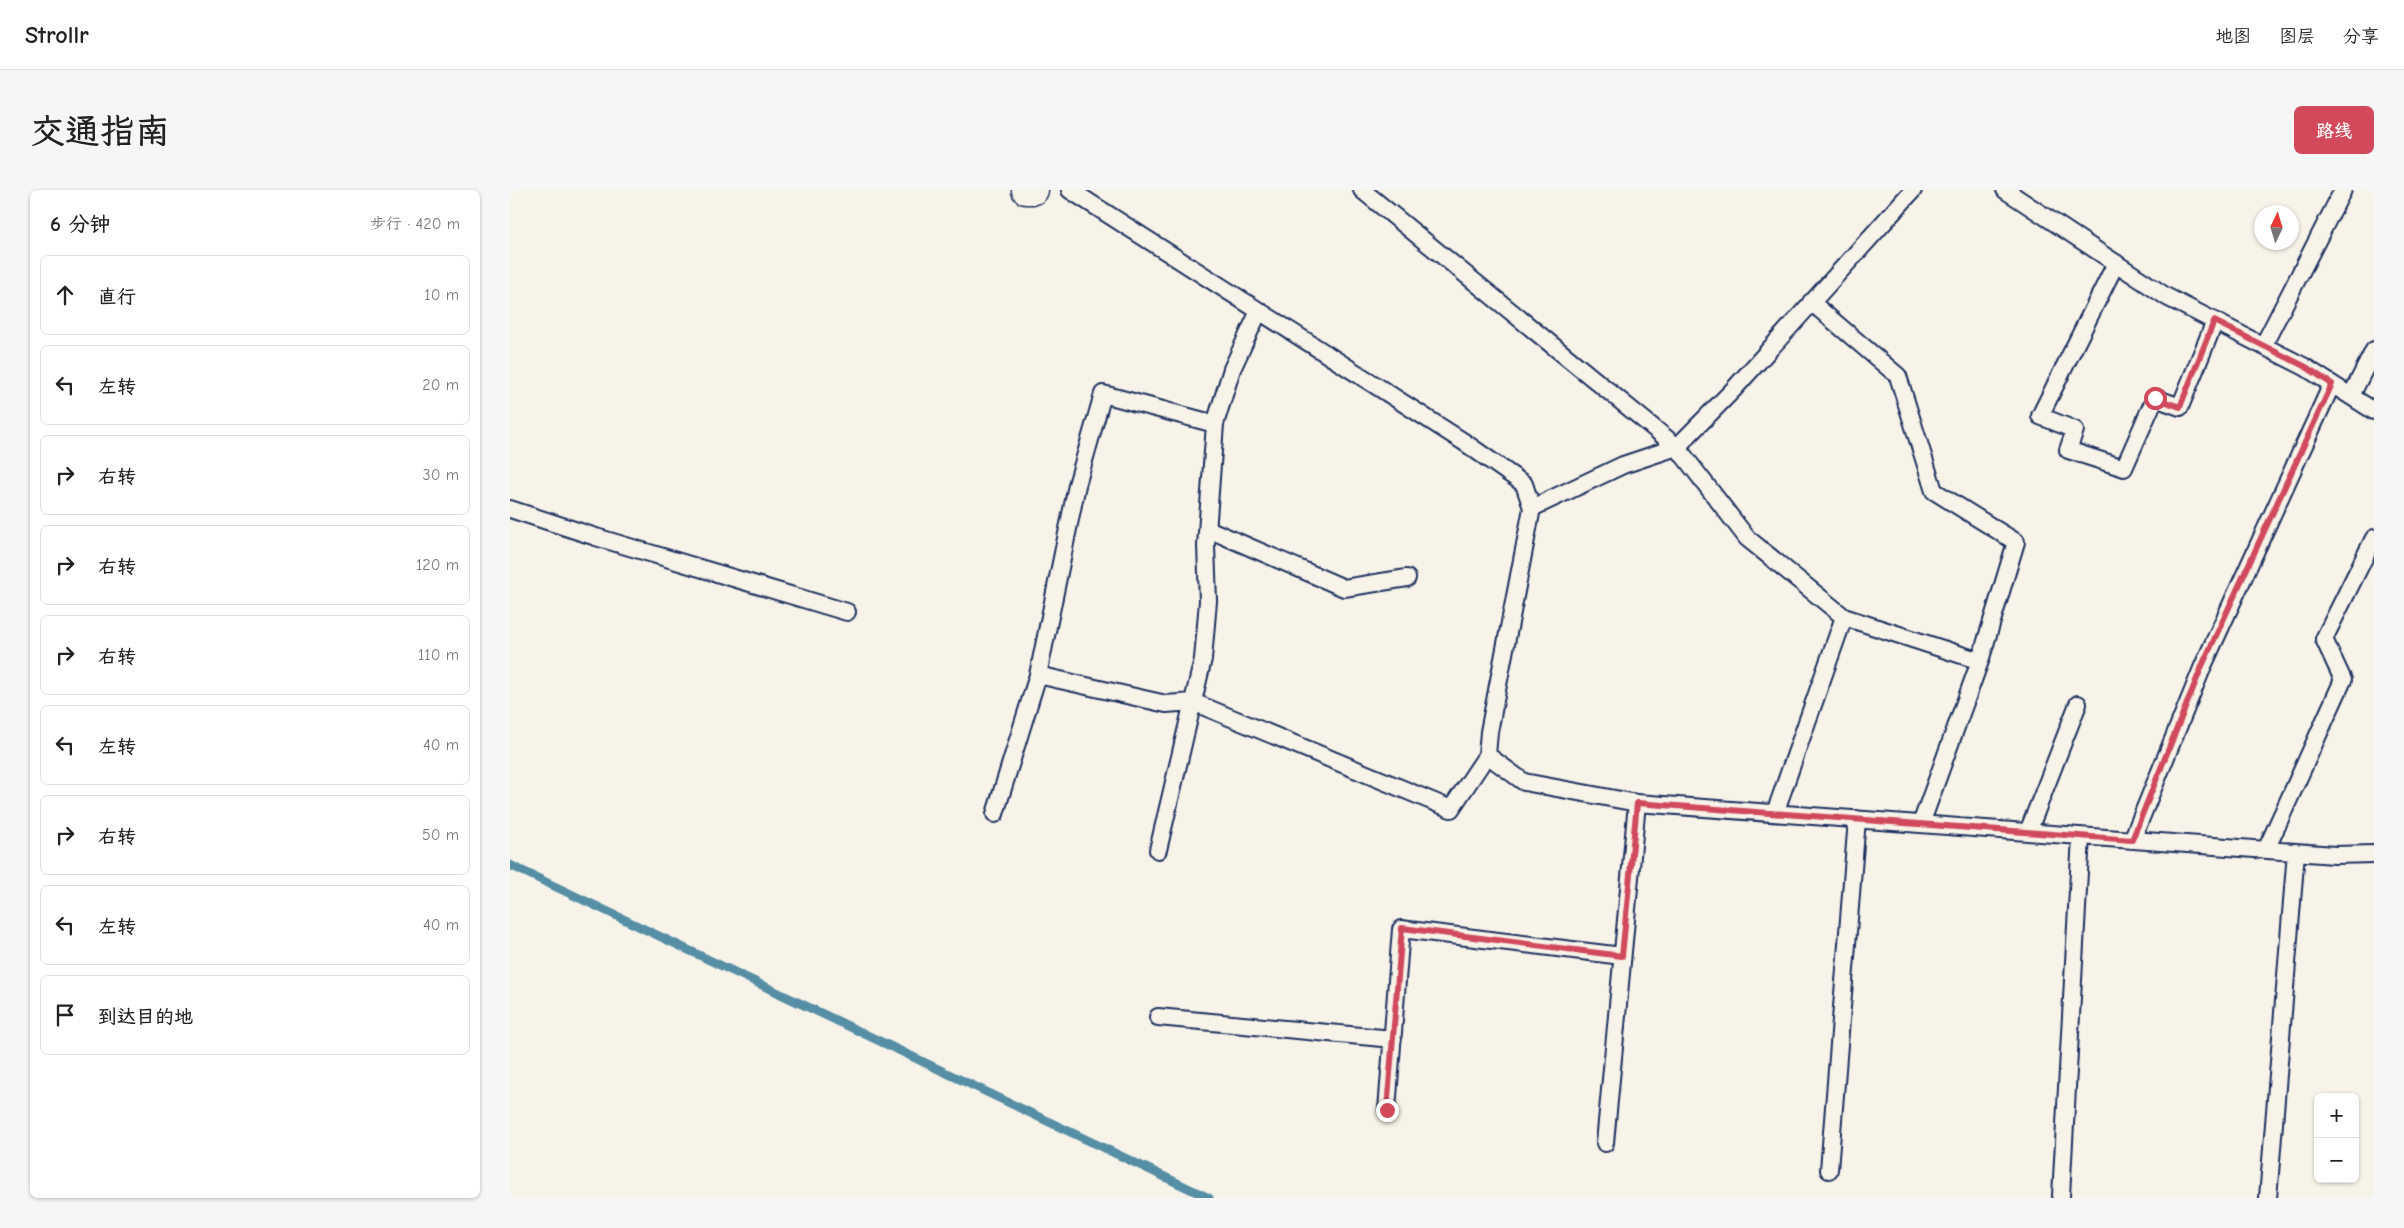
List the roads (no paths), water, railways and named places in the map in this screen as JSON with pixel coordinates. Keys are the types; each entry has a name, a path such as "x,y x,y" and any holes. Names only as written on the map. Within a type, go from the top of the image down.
{"street":[{"path":"1026,190 1034,190"}],"lane":[{"path":"1038,675 1166,704 1193,702 1451,809 1487,756 1488,732 1532,508 1524,484 1464,442 1070,190"},
{"path":"1362,190 1677,447 1747,538 1844,617 1980,661"},
{"path":"1532,508 1623,465 1677,447 1733,390 1913,190"},
{"path":"2005,190 2167,297 2306,367 2374,411"},
{"path":"2263,346 2343,190"},
{"path":"2116,263 2040,416 2075,430 2068,450 2124,468 2155,398 2180,407 2214,321"},
{"path":"1811,302 1898,376 1934,491 2016,542 1980,661 1921,824"},
{"path":"1158,850 1203,659 1208,601 1208,529 1215,424 1232,369 1259,311"},
{"path":"2351,396 2374,350"},
{"path":"2132,840 2202,666 2332,384"},
{"path":"994,814 1038,675 1076,485 1103,394 1215,424"},
{"path":"510,509 596,537 847,612"},
{"path":"1208,529 1344,588 1406,578"},
{"path":"2266,850 2343,680 2324,639 2374,538"},
{"path":"1775,813 1844,617"},
{"path":"2028,832 2078,704"},
{"path":"1487,756 1524,782 1637,803 2335,855 2374,854"},
{"path":"1605,1143 1637,803"},
{"path":"1829,1170 1858,819"},
{"path":"2061,1196 2081,836"},
{"path":"2268,1198 2296,852"},
{"path":"1387,1110 1402,928 1622,956"},
{"path":"1158,1017 1393,1039"}],"waterway":[{"path":"510,865 1209,1198"}]}
